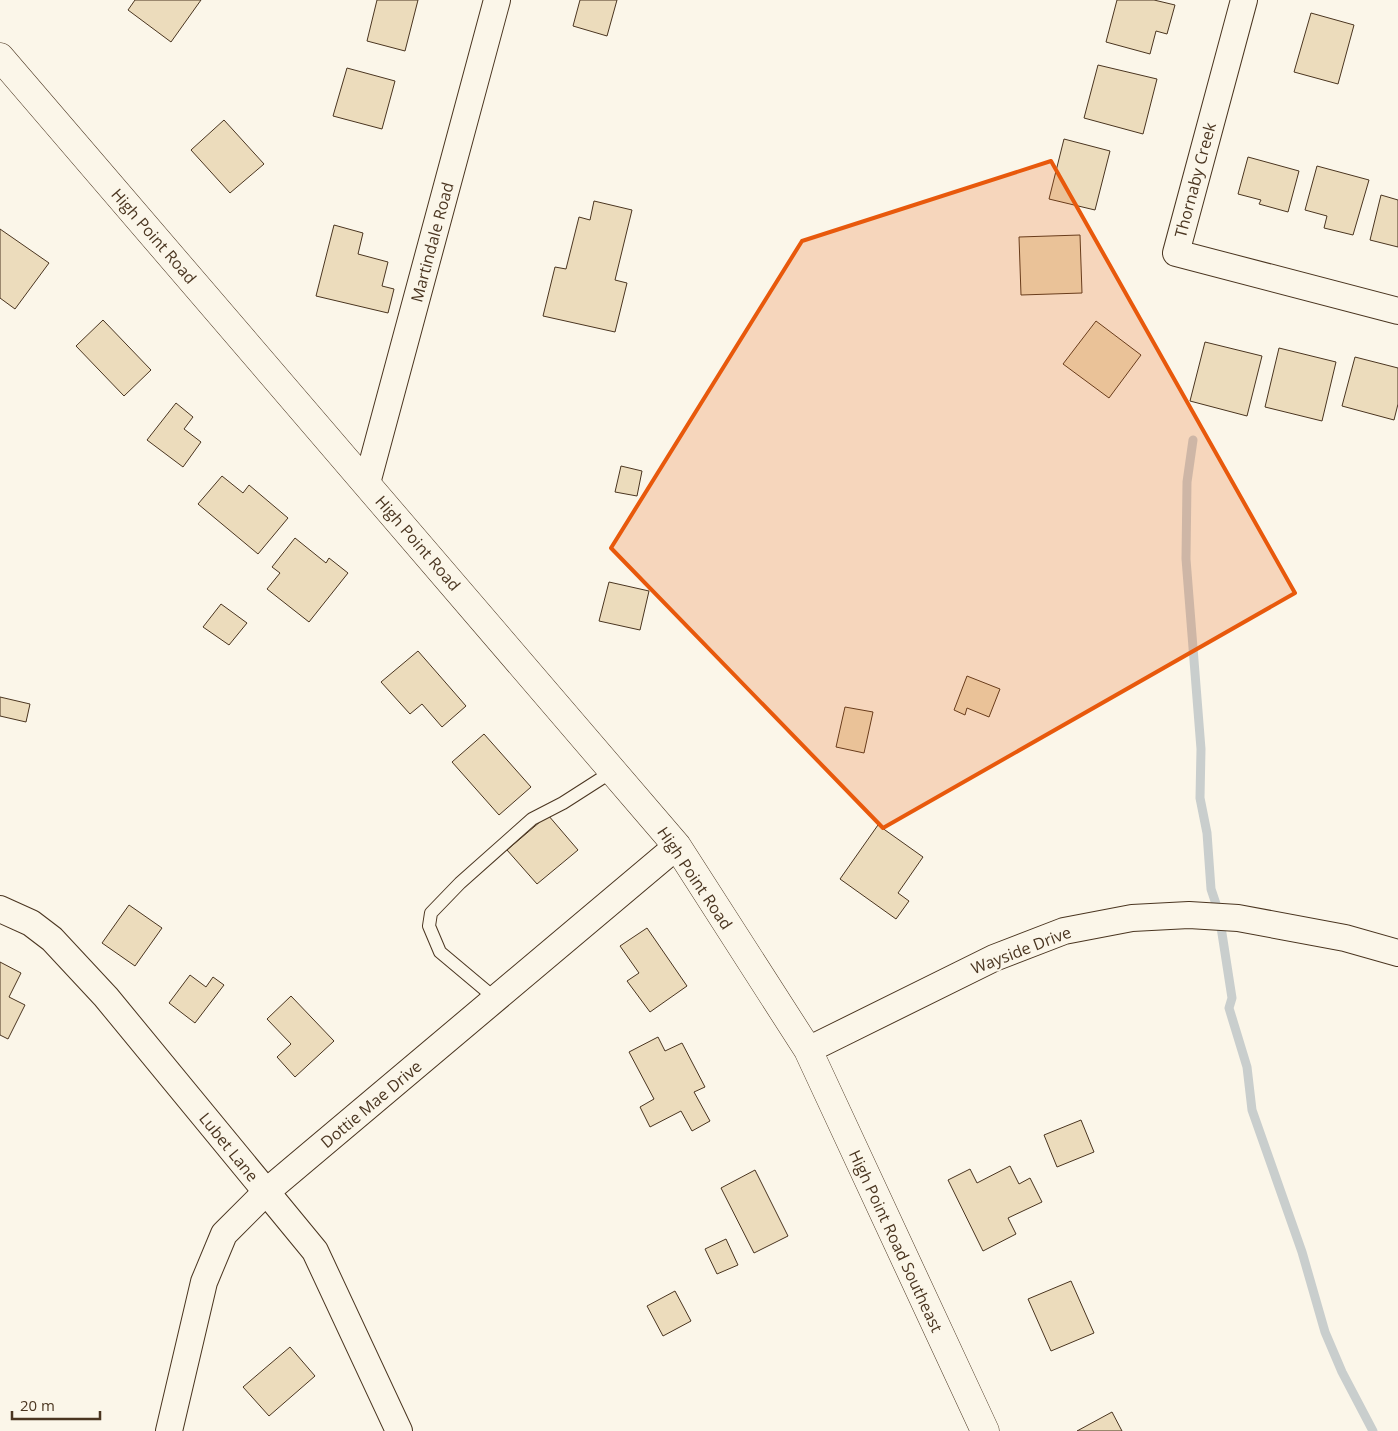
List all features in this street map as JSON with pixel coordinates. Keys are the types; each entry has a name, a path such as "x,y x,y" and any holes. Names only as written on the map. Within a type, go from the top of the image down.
{"main road":[{"name":"High Point Road","path":"0,57 677,846 808,1050"},
{"name":"High Point Road Southeast","path":"808,1050 985,1431"}],"street":[{"name":"Martindale Road","path":"367,483 497,0"},
{"name":"Thornaby Creek","path":"1244,0 1176,253 1398,311"},
{"name":"Dottie Mae Drive","path":"169,1431 204,1282 224,1234 266,1192 677,846"},
{"name":"Lubet Lane","path":"0,909 31,923 52,939 106,997 315,1251 399,1431"},
{"name":"Wayside Drive","path":"808,1050 994,958 1064,931 1132,918 1189,915 1238,918 1345,938 1398,953"}],"lane":[{"path":"496,999 440,952 429,926 431,913 460,882 532,820 614,771"}],"highlighted area":[{"path":"1051,161 1295,593 883,828 611,548 802,241"}],"building":[{"path":"135,0 201,0 171,42 128,10"},
{"path":"377,0 418,0 405,51 367,41"},
{"path":"580,0 617,0 607,36 573,26"},
{"path":"1117,0 1154,0 1175,5 1167,34 1156,31 1150,54 1106,42"},
{"path":"1311,13 1354,25 1338,84 1294,72"},
{"path":"1098,65 1157,79 1143,134 1084,118"},
{"path":"347,68 395,81 382,129 333,116"},
{"path":"224,120 264,164 230,193 191,150"},
{"path":"1064,139 1110,151 1095,210 1049,199"},
{"path":"1248,157 1299,171 1288,212 1259,204 1261,200 1238,194"},
{"path":"1317,166 1369,180 1353,235 1324,228 1327,216 1305,210"},
{"path":"1381,195 1398,200 1398,247 1370,240"},
{"path":"594,201 632,210 615,280 627,283 615,332 543,316 555,267 566,269 579,217 590,220"},
{"path":"334,225 363,233 358,254 388,262 382,286 394,289 388,313 316,296"},
{"path":"0,229 49,263 15,309 0,298"},
{"path":"1080,235 1082,293 1021,295 1019,237"},
{"path":"103,320 151,370 124,396 76,346"},
{"path":"1096,321 1141,355 1109,398 1063,364"},
{"path":"1205,342 1262,356 1247,416 1190,401"},
{"path":"1279,348 1336,362 1322,421 1265,407"},
{"path":"1355,357 1398,368 1398,404 1394,420 1342,406"},
{"path":"176,403 193,417 184,429 201,442 183,467 147,440"},
{"path":"621,466 642,471 637,496 615,492"},
{"path":"222,476 243,493 249,485 288,518 258,554 198,504"},
{"path":"295,538 326,563 329,558 348,573 309,622 267,589 280,573 272,567"},
{"path":"609,582 649,591 640,630 599,621"},
{"path":"221,604 247,623 229,645 203,627"},
{"path":"418,651 466,706 442,727 422,704 410,714 381,682"},
{"path":"967,676 1000,689 989,717 967,708 965,715 954,710"},
{"path":"0,697 30,704 26,722 0,716"},
{"path":"845,707 873,712 864,753 836,747"},
{"path":"484,734 531,787 499,815 452,762"},
{"path":"548,815 578,850 537,884 507,850"},
{"path":"878,825 923,857 898,893 909,901 896,919 840,879"},
{"path":"129,905 162,928 135,966 102,943"},
{"path":"647,928 687,986 650,1012 627,981 639,973 620,946"},
{"path":"0,962 21,973 9,997 25,1005 8,1039 0,1035"},
{"path":"190,975 206,987 213,977 224,985 195,1023 169,1003"},
{"path":"291,996 334,1041 295,1077 277,1057 291,1044 267,1019"},
{"path":"658,1037 665,1051 682,1043 705,1087 694,1092 710,1121 692,1131 681,1111 650,1127 640,1107 654,1099 629,1052"},
{"path":"1081,1120 1094,1152 1057,1167 1044,1135"},
{"path":"1010,1166 1019,1184 1030,1178 1042,1202 1008,1218 1016,1234 983,1251 948,1180 970,1169 977,1183"},
{"path":"755,1170 788,1236 754,1253 721,1188"},
{"path":"726,1239 738,1265 717,1274 705,1249"},
{"path":"1071,1281 1094,1333 1051,1351 1028,1299"},
{"path":"675,1291 691,1321 663,1336 647,1306"},
{"path":"290,1347 315,1376 269,1416 243,1387"},
{"path":"1112,1412 1122,1431 1077,1431"}],"waterway":[{"path":"1193,440 1187,482 1186,559 1201,749 1200,798 1207,833 1211,889 1217,907"},
{"path":"1221,927 1232,998 1229,1008 1247,1067 1252,1110 1302,1252 1325,1332 1342,1372 1373,1431"}]}
